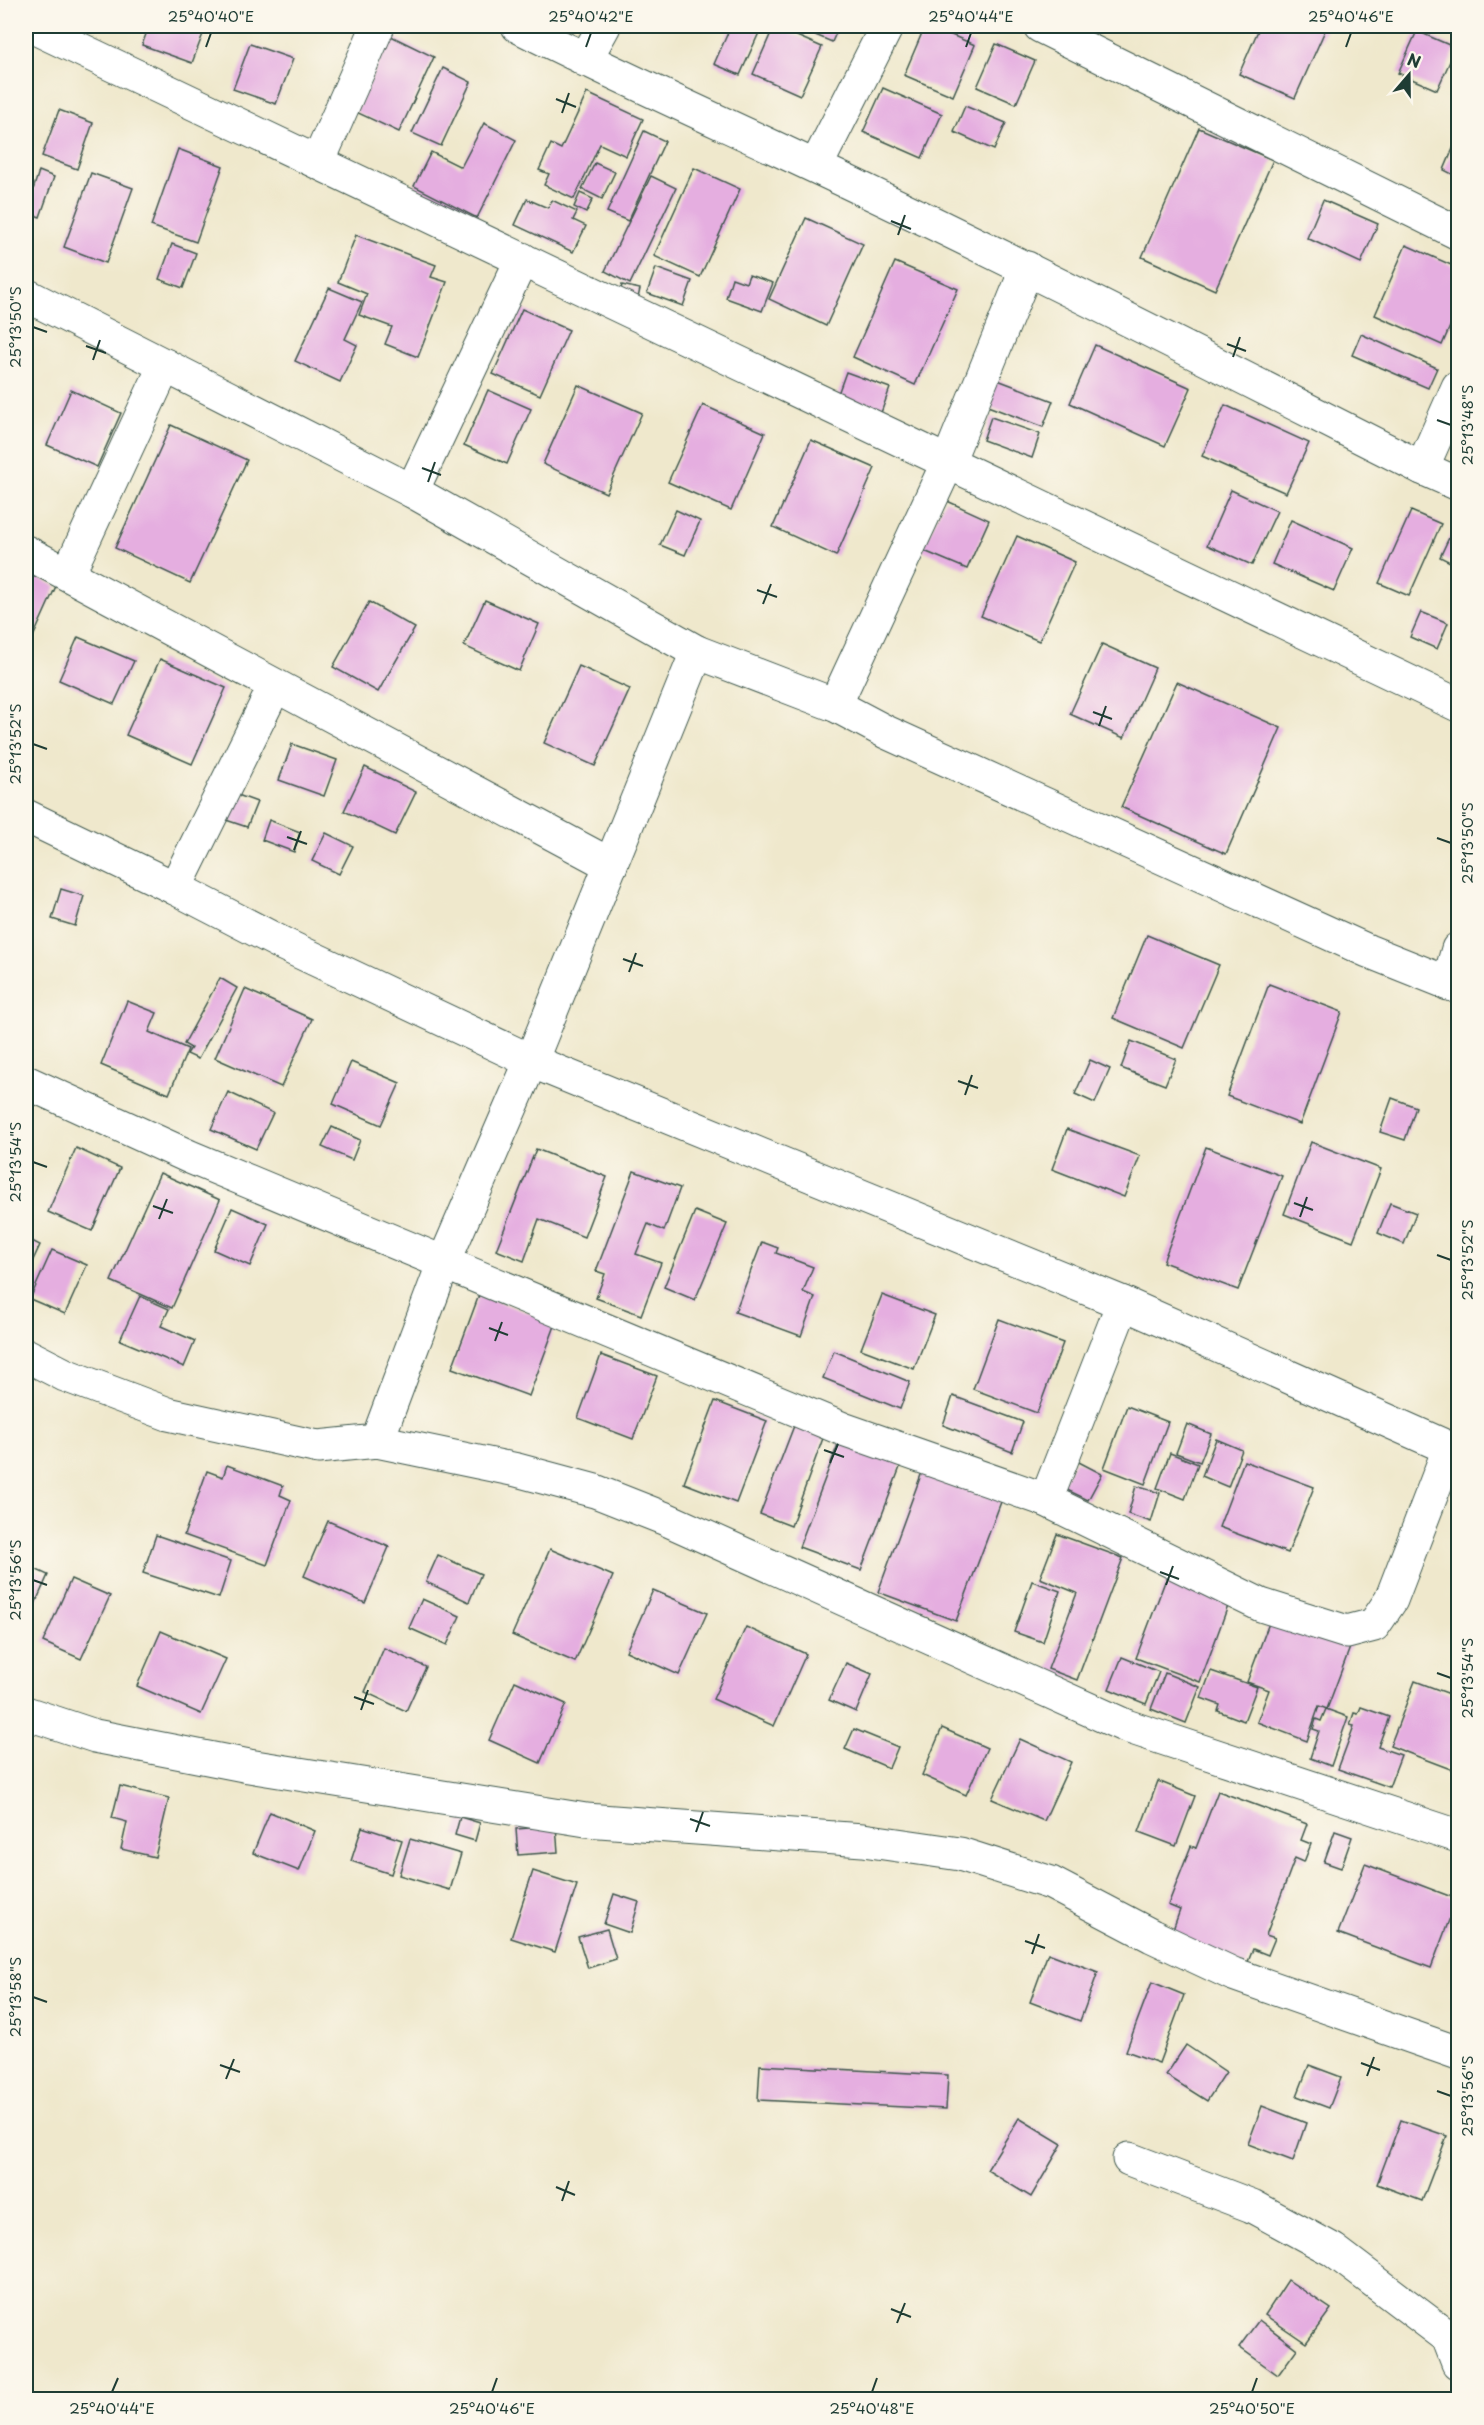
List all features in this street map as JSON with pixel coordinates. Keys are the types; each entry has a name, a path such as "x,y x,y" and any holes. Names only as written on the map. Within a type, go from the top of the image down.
{"street":[{"path":"31,26 1458,705"},
{"path":"318,162 378,26"},
{"path":"518,26 585,60 816,166 1027,268 1422,468 1458,484"},
{"path":"585,60 604,26"},
{"path":"816,166 887,26"},
{"path":"1040,26 1458,233"},
{"path":"412,491 522,259"},
{"path":"834,705 948,462 1027,268"},
{"path":"26,295 412,491 698,652 834,705 886,732 1325,932 1453,985 1458,950"},
{"path":"68,574 165,365"},
{"path":"1422,468 1458,387"},
{"path":"26,552 611,865"},
{"path":"377,1441 444,1262 531,1061 698,652"},
{"path":"175,888 275,686"},
{"path":"26,816 175,888 285,945 531,1061 1123,1303 1454,1451 1391,1600 1374,1625 1347,1632 1261,1605 1046,1500 843,1429 190,1157 26,1082"},
{"path":"1046,1500 1123,1303"},
{"path":"26,1354 65,1375 168,1414 318,1447 377,1441 517,1470 595,1491 666,1519 1126,1726 1458,1836"},
{"path":"26,1713 95,1736 249,1766 585,1820 862,1840 960,1854 1051,1883 1152,1936 1233,1974 1458,2053"},
{"path":"1128,2159 1252,2206 1333,2250 1455,2342"}],"building":[{"path":"149,26 206,26 192,63 142,45"},
{"path":"731,26 762,26 740,75 714,64"},
{"path":"774,26 822,47 800,95 753,74"},
{"path":"794,26 839,26 832,42"},
{"path":"925,26 975,45 953,96 904,75"},
{"path":"1260,26 1327,26 1295,98 1239,74"},
{"path":"1417,31 1456,48 1437,90 1398,73"},
{"path":"391,36 434,57 399,132 356,112"},
{"path":"250,44 293,59 276,104 233,89"},
{"path":"996,44 1035,61 1016,104 977,87"},
{"path":"443,68 471,82 441,146 412,133"},
{"path":"883,88 942,114 922,158 863,132"},
{"path":"587,93 643,119 626,156 600,144 574,199 544,185 549,174 539,170 551,144 561,149"},
{"path":"965,106 1006,123 994,150 954,132"},
{"path":"59,110 93,123 77,169 42,156"},
{"path":"484,123 516,140 477,218 414,186 431,152 461,167"},
{"path":"1199,128 1273,160 1215,290 1142,257"},
{"path":"644,131 665,141 628,221 607,212"},
{"path":"1455,144 1458,146 1458,177 1444,170"},
{"path":"178,149 223,166 196,242 151,226"},
{"path":"595,163 615,172 602,199 582,189"},
{"path":"694,168 740,189 700,277 654,256"},
{"path":"39,171 54,177 40,217 26,212"},
{"path":"91,173 133,188 106,263 64,247"},
{"path":"651,176 676,188 630,284 605,271"},
{"path":"580,193 593,199 586,213 574,207"},
{"path":"527,199 548,208 552,200 577,212 573,220 586,226 573,252 515,225"},
{"path":"1323,200 1378,224 1361,263 1307,238"},
{"path":"806,218 863,244 826,326 769,299"},
{"path":"356,235 436,265 431,277 447,282 418,357 385,344 392,327 359,315 367,294 338,282"},
{"path":"172,244 196,253 183,288 159,279"},
{"path":"1406,245 1458,268 1458,308 1442,345 1375,315"},
{"path":"895,262 958,289 915,385 853,357"},
{"path":"656,268 692,281 683,306 647,293"},
{"path":"749,275 773,283 762,311 726,298 732,278 746,283"},
{"path":"622,285 640,289 636,307 618,302"},
{"path":"329,288 362,302 345,339 357,345 340,382 295,361"},
{"path":"522,309 569,330 540,395 493,374"},
{"path":"1361,334 1437,368 1428,388 1352,355"},
{"path":"1095,345 1191,388 1165,446 1070,403"},
{"path":"846,372 890,388 878,421 834,405"},
{"path":"995,379 1053,401 1043,427 985,405"},
{"path":"578,385 642,413 606,493 543,464"},
{"path":"71,390 121,413 97,467 47,445"},
{"path":"488,390 531,409 507,464 464,445"},
{"path":"703,405 765,433 731,510 668,482"},
{"path":"1225,405 1309,443 1286,493 1202,456"},
{"path":"991,417 1040,434 1032,458 983,440"},
{"path":"171,425 247,460 190,583 115,548"},
{"path":"811,440 875,468 836,556 773,527"},
{"path":"1231,490 1277,511 1252,565 1207,545"},
{"path":"945,500 989,520 967,569 922,550"},
{"path":"676,510 700,521 685,555 660,545"},
{"path":"1411,511 1441,524 1409,596 1379,583"},
{"path":"1291,520 1353,548 1334,591 1272,564"},
{"path":"1454,527 1458,529 1458,566 1440,557"},
{"path":"1017,536 1075,562 1039,641 981,616"},
{"path":"26,572 56,586 29,646 26,644"},
{"path":"485,600 539,624 519,671 464,646"},
{"path":"369,602 415,628 378,692 333,667"},
{"path":"1421,612 1448,623 1437,649 1410,637"},
{"path":"78,637 134,661 114,704 59,680"},
{"path":"1102,644 1155,668 1124,738 1070,714"},
{"path":"160,659 226,688 192,764 126,735"},
{"path":"579,666 630,689 595,766 544,743"},
{"path":"1177,682 1281,728 1226,854 1121,807"},
{"path":"292,744 337,760 324,796 279,780"},
{"path":"365,767 416,792 395,835 344,811"},
{"path":"235,794 257,802 247,827 226,820"},
{"path":"269,820 300,832 294,852 262,840"},
{"path":"326,833 353,846 339,874 312,861"},
{"path":"61,889 84,896 75,926 52,919"},
{"path":"1147,935 1219,965 1184,1048 1113,1018"},
{"path":"220,978 237,988 198,1059 187,1054 191,1048 184,1044"},
{"path":"1269,984 1342,1012 1300,1124 1227,1096"},
{"path":"245,989 312,1019 281,1087 215,1058"},
{"path":"127,1001 157,1013 149,1032 188,1049 169,1094 101,1065"},
{"path":"1131,1041 1176,1059 1165,1085 1121,1068"},
{"path":"1090,1060 1110,1069 1095,1103 1075,1094"},
{"path":"351,1062 400,1083 381,1125 333,1104"},
{"path":"228,1092 273,1113 256,1149 211,1129"},
{"path":"1392,1098 1416,1107 1405,1140 1380,1132"},
{"path":"332,1127 360,1140 352,1160 322,1147"},
{"path":"1067,1129 1140,1156 1124,1197 1052,1169"},
{"path":"1311,1142 1381,1169 1353,1241 1284,1214"},
{"path":"1206,1147 1282,1176 1238,1290 1163,1262"},
{"path":"76,1148 120,1168 92,1231 48,1212"},
{"path":"536,1149 607,1177 584,1237 539,1219 524,1261 496,1250"},
{"path":"634,1171 680,1188 664,1231 648,1224 636,1254 661,1263 641,1315 596,1298 605,1274 596,1271"},
{"path":"160,1173 220,1200 172,1308 111,1281"},
{"path":"1390,1203 1416,1213 1404,1244 1378,1233"},
{"path":"232,1208 268,1224 250,1266 214,1250"},
{"path":"695,1211 727,1224 695,1300 664,1287"},
{"path":"26,1238 40,1245 26,1275"},
{"path":"762,1242 778,1248 776,1253 813,1267 803,1292 815,1297 801,1336 735,1312"},
{"path":"52,1250 87,1265 65,1314 30,1299"},
{"path":"479,1295 556,1323 529,1396 452,1368"},
{"path":"882,1295 935,1315 914,1369 861,1349"},
{"path":"140,1296 169,1309 161,1326 195,1341 184,1367 120,1340"},
{"path":"999,1319 1063,1343 1037,1413 973,1389"},
{"path":"834,1351 910,1382 900,1409 823,1378"},
{"path":"601,1355 657,1376 633,1439 578,1418"},
{"path":"953,1396 1023,1422 1012,1452 943,1425"},
{"path":"715,1401 767,1421 736,1503 684,1483"},
{"path":"1127,1406 1168,1422 1145,1484 1104,1468"},
{"path":"797,1418 826,1430 791,1526 760,1514"},
{"path":"1187,1424 1211,1434 1200,1462 1176,1453"},
{"path":"840,1439 902,1462 861,1570 799,1547"},
{"path":"1216,1439 1242,1450 1228,1487 1202,1476"},
{"path":"1170,1453 1198,1464 1185,1499 1157,1488"},
{"path":"1075,1460 1102,1474 1088,1500 1061,1487"},
{"path":"1244,1461 1314,1487 1288,1553 1219,1527"},
{"path":"925,1464 1004,1494 956,1621 878,1592"},
{"path":"227,1465 283,1486 280,1495 291,1500 267,1565 184,1535 207,1471 223,1477"},
{"path":"1136,1486 1160,1493 1151,1522 1128,1514"},
{"path":"328,1521 389,1547 365,1603 304,1576"},
{"path":"1057,1534 1123,1558 1077,1680 1048,1669 1077,1593 1040,1578"},
{"path":"156,1535 231,1561 219,1598 143,1573"},
{"path":"550,1549 613,1576 575,1662 512,1635"},
{"path":"438,1555 481,1574 469,1602 426,1582"},
{"path":"26,1565 48,1575 26,1624"},
{"path":"1169,1571 1232,1595 1200,1682 1136,1658"},
{"path":"71,1579 110,1596 81,1659 43,1642"},
{"path":"1032,1581 1060,1591 1043,1642 1014,1632"},
{"path":"653,1590 707,1613 679,1675 626,1651"},
{"path":"422,1599 460,1616 447,1645 409,1628"},
{"path":"1272,1615 1351,1645 1327,1709 1319,1706 1307,1741 1257,1722 1269,1690 1247,1682"},
{"path":"746,1627 806,1654 774,1726 713,1699"},
{"path":"161,1631 226,1659 201,1714 137,1686"},
{"path":"384,1648 426,1667 406,1711 365,1692"},
{"path":"1122,1657 1159,1672 1146,1704 1109,1689"},
{"path":"846,1663 872,1674 856,1712 829,1700"},
{"path":"1211,1671 1257,1687 1244,1721 1218,1711 1220,1705 1201,1698"},
{"path":"1165,1673 1200,1687 1186,1723 1151,1709"},
{"path":"515,1681 566,1704 540,1763 489,1740"},
{"path":"1415,1681 1458,1697 1458,1757 1453,1770 1390,1746"},
{"path":"1361,1707 1389,1717 1378,1747 1401,1755 1389,1787 1338,1769 1354,1726 1350,1725 1354,1713 1358,1714"},
{"path":"1326,1709 1348,1717 1331,1766 1310,1758 1319,1731 1313,1729 1316,1719 1321,1721"},
{"path":"942,1728 987,1748 966,1795 922,1775"},
{"path":"854,1729 898,1747 889,1768 845,1749"},
{"path":"1020,1739 1071,1762 1044,1821 992,1799"},
{"path":"1158,1781 1195,1796 1176,1846 1139,1832"},
{"path":"120,1786 169,1798 155,1857 121,1849 127,1822 112,1818"},
{"path":"1218,1791 1307,1824 1301,1840 1311,1844 1304,1862 1295,1858 1266,1935 1275,1938 1268,1955 1253,1949 1246,1967 1170,1938 1180,1910 1168,1905 1191,1846 1196,1848"},
{"path":"270,1812 315,1831 299,1871 253,1853"},
{"path":"460,1817 480,1823 475,1841 455,1835"},
{"path":"556,1826 558,1852 518,1855 516,1829"},
{"path":"362,1827 402,1840 391,1874 351,1861"},
{"path":"1335,1831 1352,1837 1341,1868 1324,1862"},
{"path":"410,1839 461,1854 450,1890 399,1875"},
{"path":"1365,1864 1457,1899 1431,1968 1338,1933"},
{"path":"533,1871 577,1885 555,1952 511,1938"},
{"path":"614,1894 639,1902 630,1933 604,1924"},
{"path":"607,1929 616,1959 588,1968 578,1937"},
{"path":"1048,1953 1098,1972 1080,2021 1030,2002"},
{"path":"1152,1982 1184,1995 1159,2063 1126,2051"},
{"path":"1186,2045 1226,2072 1207,2101 1166,2075"},
{"path":"760,2065 948,2075 946,2109 758,2100"},
{"path":"1309,2065 1341,2077 1329,2108 1297,2096"},
{"path":"1262,2106 1306,2123 1293,2161 1248,2144"},
{"path":"1019,2118 1062,2144 1031,2197 987,2170"},
{"path":"1401,2120 1447,2136 1422,2201 1377,2184"},
{"path":"1288,2280 1331,2309 1306,2343 1265,2315"},
{"path":"1259,2320 1297,2349 1278,2375 1239,2347"}]}
